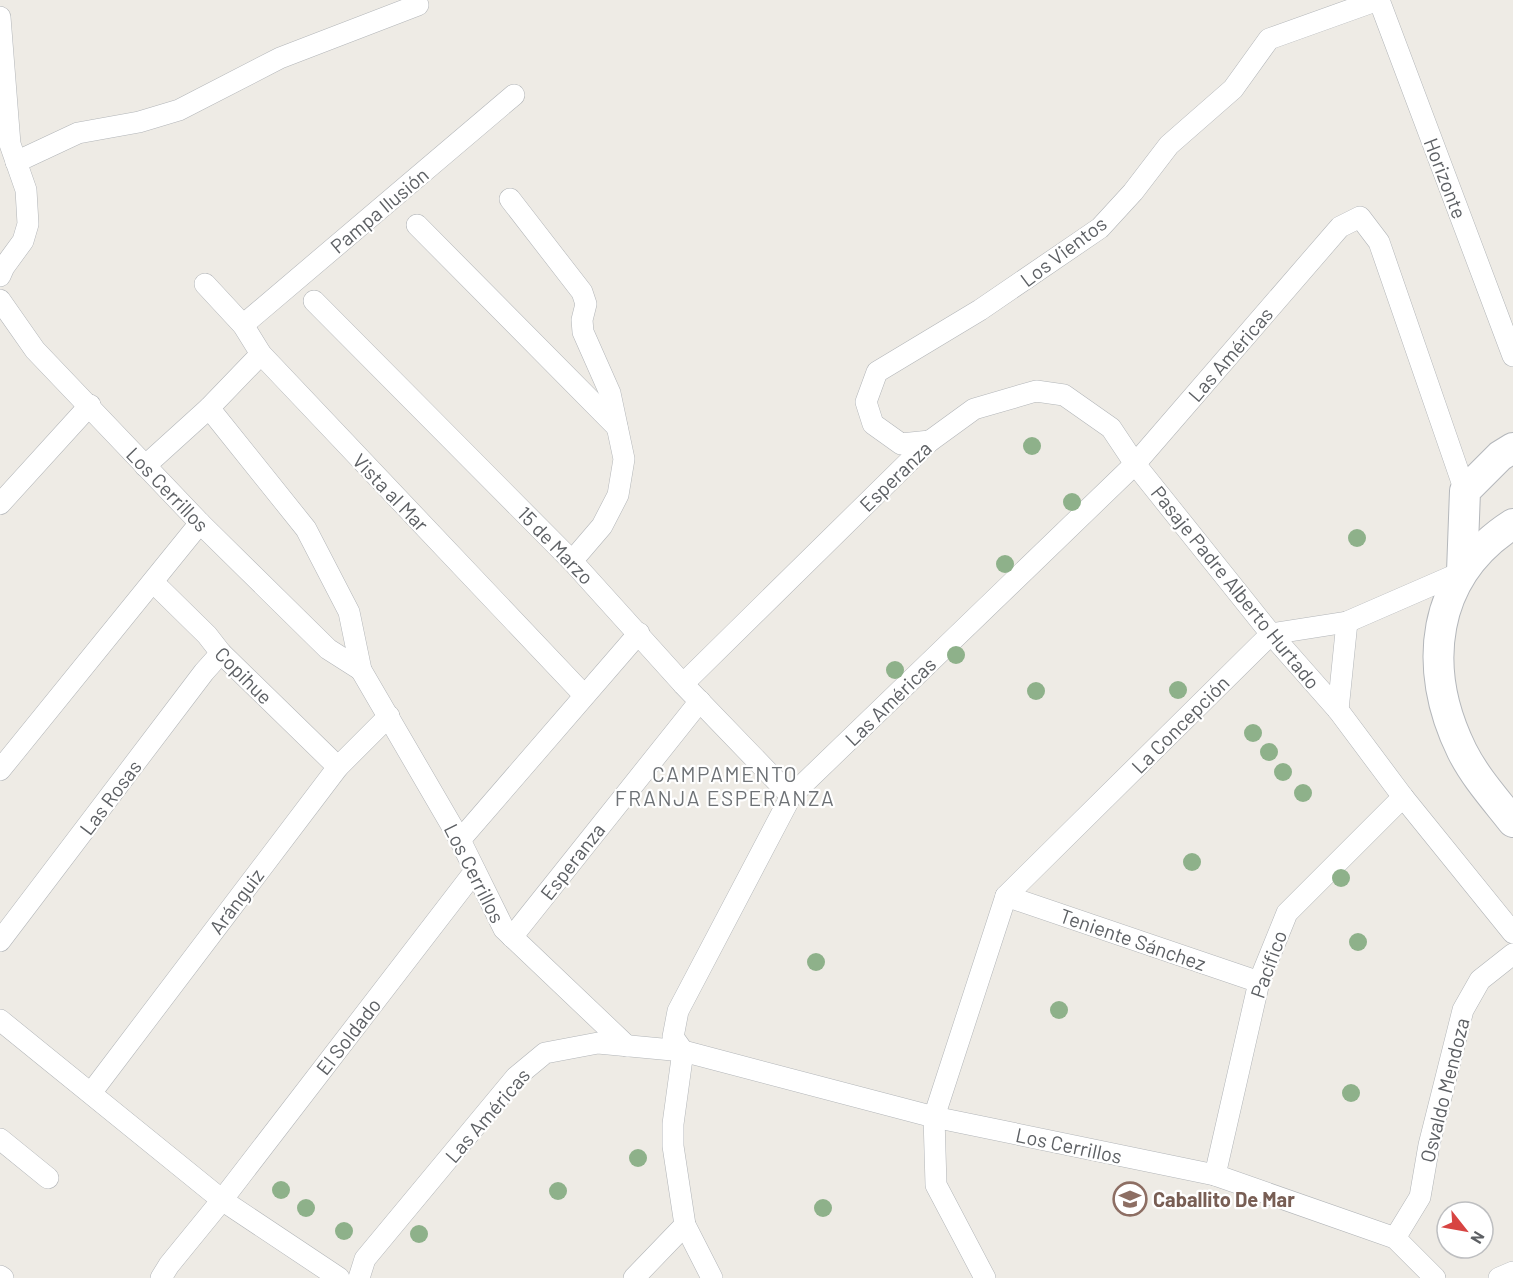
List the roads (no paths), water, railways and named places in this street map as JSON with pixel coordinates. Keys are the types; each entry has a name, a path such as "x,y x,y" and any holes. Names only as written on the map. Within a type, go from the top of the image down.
{"main road":[{"path":"1462,572 1465,491 1500,456 1513,448"},
{"path":"1513,524 1494,537 1462,572 1445,607 1439,628 1437,665 1451,726 1462,752 1474,772 1513,822"}],"street":[{"name":"Horizonte","path":"1378,0 1513,356"},
{"name":"Los Vientos","path":"930,441 901,444 873,424 866,402 877,372 980,310 1100,228 1133,192 1169,145 1233,89 1269,39 1378,0"},
{"path":"16,162 78,133 139,122 179,110 280,58 418,5"},
{"path":"0,17 10,144 26,190 28,224 23,241 0,276"},
{"name":"Pampa Ilusión","path":"243,325 514,95"},
{"path":"510,199 582,292 586,304 582,320 583,332 610,393 624,459 618,495 602,526 572,561"},
{"name":"Las Américas","path":"683,1051 673,1036 678,1011 791,796 1135,464 1340,227 1360,217 1379,242 1465,491"},
{"path":"417,225 617,428"},
{"name":"Vista al Mar","path":"205,284 243,325 261,354 584,695"},
{"name":"Los Cerrillos","path":"0,300 35,350 90,405 200,523 328,649 361,670"},
{"name":"15 de Marzo","path":"314,301 572,561 683,684 791,796"},
{"path":"145,466 209,408 261,354"},
{"name":"Esperanza","path":"683,684 930,441 974,409 1036,391 1064,394 1111,428 1135,464"},
{"path":"0,504 90,405"},
{"name":"Los Cerrillos","path":"209,408 306,529 349,612 361,670 460,840 504,929 627,1046"},
{"name":"Pasaje Padre Alberto Hurtado","path":"1135,464 1271,634 1338,710 1403,797 1513,933"},
{"path":"0,770 200,523"},
{"path":"1271,634 1347,621 1462,572"},
{"name":"Copihue","path":"153,582 207,635 221,653 338,767"},
{"name":"Pasaje Padre Alberto Hurtado","path":"1338,710 1347,621"},
{"path":"460,840 639,633"},
{"name":"La Concepción","path":"985,1278 936,1185 934,1117 1006,896 1271,634"},
{"name":"Las Rosas","path":"0,941 204,672 221,653"},
{"name":"Esperanza","path":"512,937 700,701"},
{"name":"Aránguiz","path":"91,1093 338,767 389,716"},
{"name":"Pacífico","path":"1215,1175 1259,982 1287,913 1403,797"},
{"name":"El Soldado","path":"161,1278 169,1264 222,1200 475,871"},
{"name":"Teniente Sánchez","path":"1006,896 1259,982"},
{"name":"Osvaldo Mendoza","path":"1395,1238 1420,1197 1429,1145 1463,1010 1480,980 1513,954"},
{"path":"0,1020 222,1200 339,1278"},
{"name":"Las Américas","path":"358,1278 365,1259 516,1077 545,1053 598,1044 683,1051"},
{"path":"683,1051 673,1124 673,1146 685,1225 712,1278"},
{"name":"Los Cerrillos","path":"683,1051 934,1117 1215,1175 1395,1238 1435,1278"},
{"path":"0,1139 48,1178"},
{"path":"634,1278 685,1225"},
{"path":"1499,1278 1513,1272"}],"place":[{"name":"Caballito De Mar","path":"1130,1199"}],"district":[{"name":"CAMPAMENTO FRANJA ESPERANZA","path":"725,785"}]}
